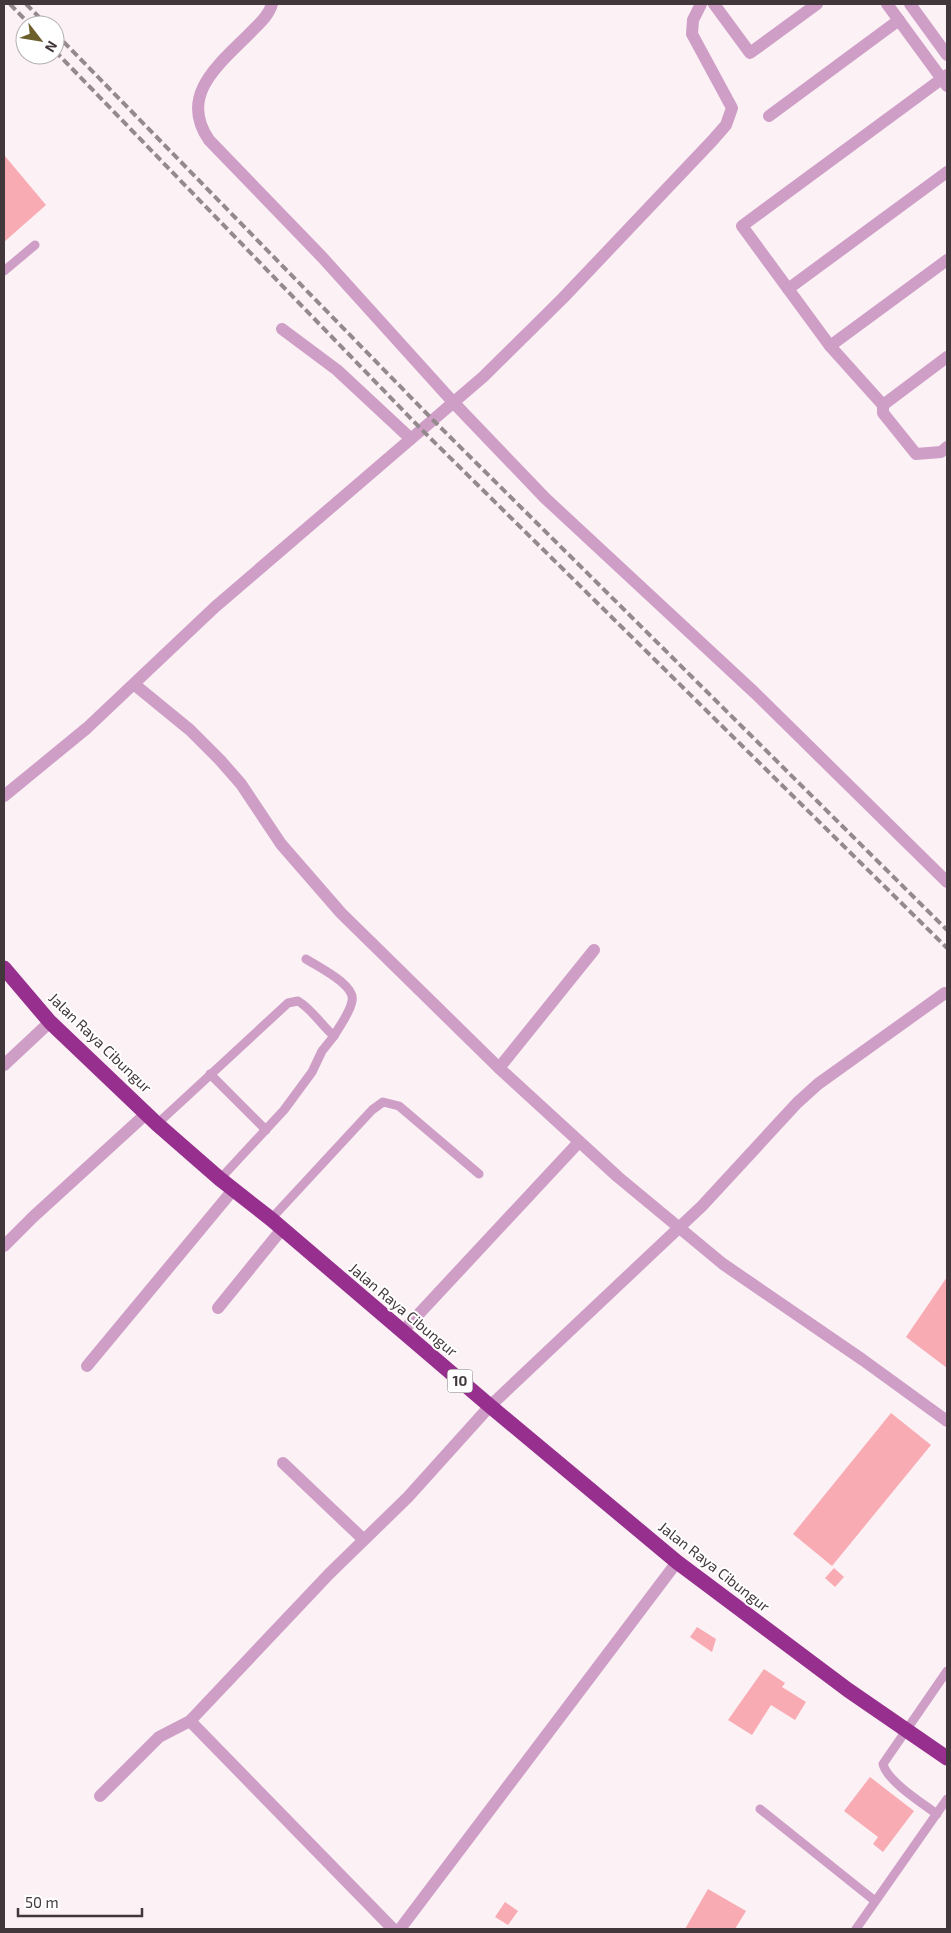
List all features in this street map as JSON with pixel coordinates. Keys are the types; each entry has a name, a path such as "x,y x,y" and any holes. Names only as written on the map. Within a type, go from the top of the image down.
{"highway":[{"name":"Jalan Raya Cibungur","path":"4,968 50,1022 157,1124 220,1180 277,1224 402,1332 677,1562 906,1731 947,1758"}],"street":[{"path":"272,4 266,16 213,71 199,96 197,106 201,129 232,166 322,257 454,402 566,519 755,693 947,882"},
{"path":"4,796 87,728 135,685 214,607 454,402 563,298 726,125 732,108 692,34 693,20 701,4"},
{"path":"714,4 750,53 817,4"},
{"path":"887,4 945,80 742,226 830,346 883,405 883,413 916,454 941,452 947,447"},
{"path":"910,4 947,55"},
{"path":"769,116 899,20"},
{"path":"788,289 947,172"},
{"path":"830,346 947,260"},
{"path":"282,329 337,370 410,438"},
{"path":"883,405 947,357"},
{"path":"135,685 190,730 220,760 241,784 281,844 341,913 499,1068 579,1142 723,1264 947,1421"},
{"path":"499,1068 594,950"},
{"path":"100,1796 159,1737 190,1721 363,1539 408,1497 490,1406 680,1228 797,1103 818,1084 944,993"},
{"path":"4,1065 50,1022"},
{"path":"4,1246 146,1113"},
{"path":"402,1332 489,1235 579,1142"},
{"path":"87,1366 233,1190"},
{"path":"218,1308 277,1224"},
{"path":"283,1463 363,1539"},
{"path":"400,1929 677,1562"},
{"path":"190,1721 393,1929"}],"lane":[{"path":"4,271 35,245"},
{"path":"220,1180 266,1130 312,1072 322,1051 334,1036 351,1005 352,994 346,985 306,959"},
{"path":"157,1124 288,1004 298,1001 307,1006 334,1036"},
{"path":"210,1074 266,1130"},
{"path":"277,1224 372,1110 383,1102 399,1106 479,1174"},
{"path":"937,1814 894,1781 884,1770 883,1764 947,1671"},
{"path":"856,1929 947,1799"},
{"path":"760,1809 875,1901"}],"building":[{"path":"4,155 46,205 4,242"},
{"path":"947,1277 947,1368 906,1337"},
{"path":"891,1413 931,1445 832,1566 793,1534"},
{"path":"834,1568 844,1577 835,1587 825,1578"},
{"path":"697,1627 716,1639 712,1652 690,1637"},
{"path":"764,1669 785,1683 782,1687 806,1702 795,1720 771,1705 752,1735 728,1720"},
{"path":"870,1777 914,1811 883,1852 873,1844 878,1837 844,1811"},
{"path":"708,1889 746,1911 735,1929 685,1929"},
{"path":"505,1902 518,1911 508,1925 495,1917"}],"railway":[{"path":"10,4 20,15"},
{"path":"26,4 37,15"},
{"path":"65,43 432,419 947,930"},
{"path":"65,61 421,429 947,948"}]}
